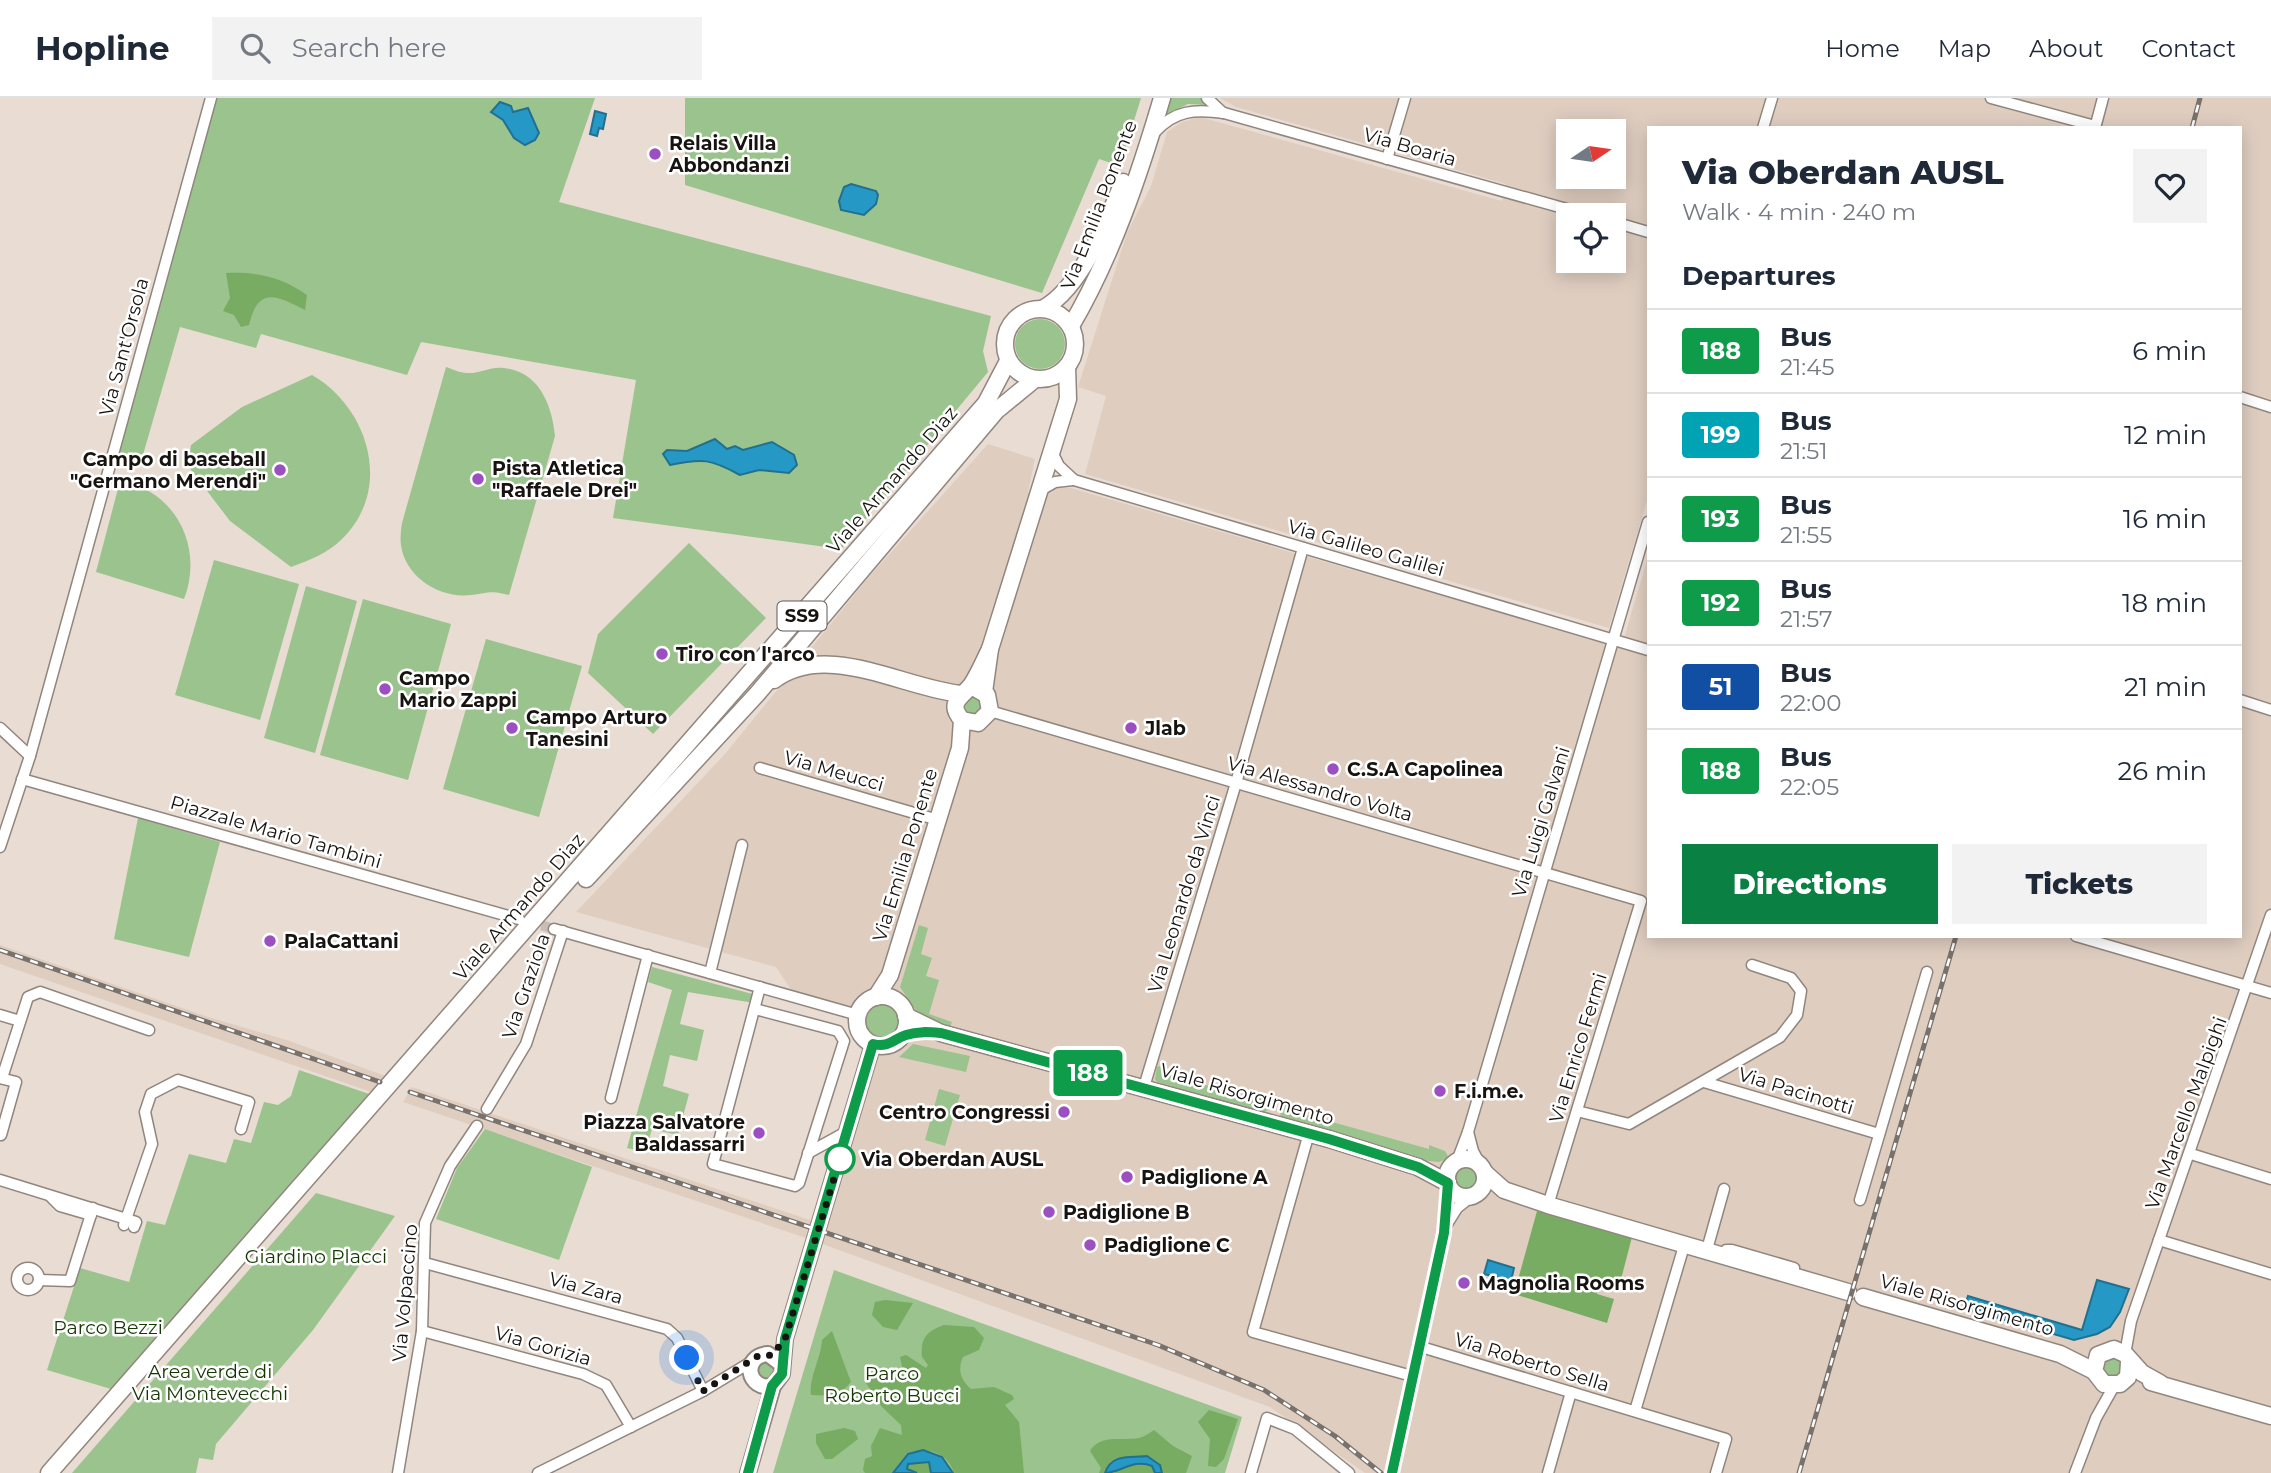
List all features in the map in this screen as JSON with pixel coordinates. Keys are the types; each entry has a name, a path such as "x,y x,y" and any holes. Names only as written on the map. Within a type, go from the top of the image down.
{"main road":[{"name":"Via Emilia Ponente","path":"1044,309 1060,299 1072,284 1116,201 1134,156 1151,98"},
{"name":"Via Emilia Ponente","path":"1071,326 1090,293 1150,138 1162,98"},
{"path":"1044,309 1055,311 1071,326 1076,344 1067,368"},
{"name":"SS9","path":"1008,361 1005,349 1009,327 1024,312 1044,309"},
{"path":"1008,361 1024,376 1041,379"},
{"name":"Viale Armando Diaz","path":"61,1473 589,868 986,403 1008,361"},
{"name":"Via Emilia Ponente","path":"885,998 960,748 967,704 990,649 1068,399 1067,368"},
{"name":"SS9","path":"1041,379 1067,368"},
{"name":"Via Emilia Ponente","path":"1038,495 1033,492 1058,409 1057,396 1041,379"},
{"name":"Viale Armando Diaz","path":"49,1473 589,868 757,694 996,411 1041,379"},
{"path":"757,694 789,671 816,663 833,663 931,690 967,704 990,702 990,710"},
{"path":"885,998 906,1016 902,1035 889,1045 873,1044 862,1036 858,1014 865,1003 885,998"},
{"name":"Viale Risorgimento","path":"906,1016 941,1033"},
{"name":"Viale Risorgimento","path":"902,1035 923,1031 941,1033 1144,1087 1418,1167 1448,1184"},
{"path":"768,1386 780,1379 777,1360 873,1044"},
{"path":"1471,1159 1483,1169 1485,1184 1475,1195 1458,1195 1448,1184 1448,1172 1455,1163 1471,1159"},
{"name":"Viale Risorgimento","path":"1418,1167 1455,1163"},
{"name":"Viale Risorgimento","path":"1483,1169 1504,1191"},
{"name":"Viale Risorgimento","path":"1475,1195 1504,1191 2060,1354 2095,1374 2104,1384 2161,1383 2271,1416"},
{"path":"2095,1374 2103,1352"},
{"name":"Viale Risorgimento","path":"2060,1354 2103,1352 2127,1358 2161,1383"},
{"path":"768,1386 747,1370 763,1354 777,1360"},
{"path":"2119,1383 2130,1372 2127,1358"},
{"path":"748,1473 768,1405 768,1386"}],"street":[{"name":"Via Sant'Orsola","path":"0,847 30,756 211,98"},
{"name":"Via Boaria","path":"1207,98 1224,113"},
{"path":"1387,159 1405,98"},
{"path":"1764,126 1772,98"},
{"path":"1991,98 2091,126"},
{"path":"2095,126 2103,98"},
{"name":"Via Boaria","path":"1150,138 1166,120 1184,111 1224,113 1556,206"},
{"path":"1626,226 1647,232"},
{"path":"2242,398 2271,407"},
{"path":"1052,452 1059,466 1074,480"},
{"path":"1038,495 1055,482 1074,480"},
{"name":"Via Galileo Galilei","path":"1074,480 1647,650"},
{"name":"Via Luigi Galvani","path":"1455,1163 1468,1132 1647,526"},
{"name":"Via Leonardo da Vinci","path":"1144,1087 1236,783 1303,548"},
{"path":"2242,701 2271,710"},
{"name":"Via Alessandro Volta","path":"990,710 1641,901"},
{"path":"0,728 30,756"},
{"name":"Via Meucci","path":"760,768 938,820"},
{"name":"Piazzale Mario Tambini","path":"22,779 520,919"},
{"path":"709,973 742,845"},
{"name":"Via Enrico Fermi","path":"1548,1205 1641,901"},
{"name":"Via Marcello Malpighi","path":"2103,1352 2122,1337 2131,1321 2249,986 2271,915"},
{"name":"Via Graziola","path":"487,1110 526,1044 558,930 858,1014"},
{"path":"2083,938 2271,993"},
{"path":"611,1098 648,955"},
{"path":"1577,1111 1629,1124 1780,1037 1797,1015 1802,995 1791,978 1752,965"},
{"path":"1860,1200 1927,972"},
{"path":"755,1009 838,1031 844,1041 799,1183 794,1186 713,1164 760,987"},
{"path":"1,1135 16,1082 1,1078 28,997 40,992 149,1030"},
{"path":"0,1015 20,1021"},
{"path":"0,1180 125,1222 152,1144 145,1112 151,1094 178,1080 248,1102 241,1129"},
{"name":"Via Pacinotti","path":"1704,1082 1879,1134"},
{"name":"Via Volpaccino","path":"398,1473 422,1331 425,1223 450,1166 477,1126"},
{"path":"808,1153 848,1130"},
{"path":"1468,1132 1472,1150 1483,1169"},
{"path":"1309,1133 1253,1332 1412,1376"},
{"path":"2191,1154 2271,1180"},
{"path":"1392,1473 1444,1231 1448,1184"},
{"path":"1724,1189 1714,1254 1732,1250 1794,1268"},
{"path":"1444,1231 1457,1208 1475,1195"},
{"path":"39,1279 70,1281 92,1211"},
{"path":"2159,1240 2271,1274"},
{"path":"1635,1411 1684,1245"},
{"name":"Via Zara","path":"425,1263 667,1329 677,1338 703,1391"},
{"name":"Via Marcello Malpighi","path":"2127,1358 2131,1321"},
{"name":"Via Gorizia","path":"422,1331 583,1374 606,1385 631,1427"},
{"name":"Via Roberto Sella","path":"1418,1346 1726,1439 1716,1473"},
{"path":"537,1473 747,1370"},
{"path":"2075,1473 2096,1418 2100,1396 2095,1374"},
{"path":"2096,1418 2119,1383"},
{"path":"1548,1473 1571,1392"},
{"path":"1251,1473 1267,1418 1295,1429 1349,1473"}],"shaded area":[{"path":"1220,98 2271,98 2271,1473 1365,1473 1270,1407 806,1238 403,1102 412,1087 813,1221 840,1121 866,1049 847,1014 849,1007 792,991 776,967 576,912 725,754 868,578 988,444 1035,459 1028,492 1046,496 1058,488 1071,488 1621,648 1647,560 1647,938 2242,938 2242,126 1647,126 1647,500 1609,628 1085,474 1106,396 1078,387 1127,233 1151,186 1167,132 1182,122 1200,117 1502,201 1506,184 1236,107"},
{"path":"0,945 208,1017 287,1040 388,1077 374,1093 0,964"}],"green space":[{"path":"216,98 595,98 559,202 991,316 983,351 988,372 841,549 613,518 636,380 421,342 407,375 261,334 256,348 180,327 140,465 117,459"},
{"path":"685,98 1141,98 1120,166 1099,159 1042,293 685,185"},
{"path":"1166,98 1201,98 1209,105 1188,104 1160,118"},
{"path":"226,273 248,273 287,283 307,295 305,310 270,297 257,304 249,325 241,327 234,315 223,311 230,298"},
{"path":"1030,320 1050,320 1064,334 1064,354 1050,368 1030,368 1016,354 1016,334"},
{"name":"Pista Atletica \"Raffaele Drei\"","path":"446,367 467,373 499,368 516,371 535,383 551,413 555,436 509,595 493,592 459,595 436,589 417,576 404,556 401,542 402,523"},
{"name":"Campo di baseball \"Germano Merendi\"","path":"312,375 332,389 348,407 360,428 370,473 367,496 358,519 342,539 325,552 291,567 230,521 188,466 191,445 242,407"},
{"path":"120,481 140,487 156,496 170,509 180,524 190,560 184,599 96,572"},
{"name":"Tiro con l'arco","path":"689,543 766,618 653,734 588,673 598,634"},
{"path":"214,560 299,584 260,720 175,695"},
{"path":"306,586 357,601 315,753 264,738"},
{"name":"Campo Mario Zappi","path":"363,599 451,624 408,780 320,755"},
{"name":"Campo Arturo Tanesini","path":"486,639 582,666 539,817 443,789"},
{"path":"972,696 979,699 982,706 979,713 972,716 965,713 962,706 965,699"},
{"path":"138,818 220,842 189,957 114,939"},
{"path":"919,925 928,928 921,954 932,958 926,976 939,980 929,1014 952,1022 949,1029 917,1012 900,987"},
{"path":"652,967 756,995 754,1003 688,992 680,1024 704,1030 697,1061 670,1055 663,1086 689,1094 678,1135 652,1129 645,1152 627,1148 672,990 648,982"},
{"path":"882,1003 895,1008 900,1021 895,1034 882,1039 869,1034 864,1021 869,1008"},
{"path":"913,1044 970,1056 966,1072 899,1057"},
{"path":"1162,1065 1165,1073 1257,1100 1257,1093 1266,1096 1268,1110 1263,1113 1157,1082 1157,1067"},
{"name":"Parco Bezzi","path":"299,1070 372,1095 111,1389 47,1370 80,1268 129,1282 147,1221 165,1225 189,1154 226,1163 234,1139 251,1143 264,1102 278,1105 291,1096"},
{"path":"939,1089 960,1095 945,1146 925,1140"},
{"path":"1289,1103 1299,1106 1300,1113 1429,1149 1429,1145 1445,1151 1449,1158 1439,1162 1419,1160 1280,1118 1281,1108"},
{"path":"485,1129 592,1167 559,1260 436,1219 457,1168"},
{"path":"1466,1164 1476,1168 1480,1178 1476,1188 1466,1192 1456,1188 1452,1178 1456,1168"},
{"name":"Area verde di Via Montevecchi","path":"316,1193 395,1216 313,1330 216,1444 213,1460 199,1458 196,1473 72,1473"},
{"path":"1537,1211 1632,1237 1619,1287 1599,1283 1597,1294 1614,1299 1607,1323 1514,1294"},
{"name":"Parco Roberto Bucci","path":"834,1270 1242,1417 1225,1473 773,1473"},
{"path":"885,1300 913,1303 897,1330 883,1327 872,1315 875,1302"},
{"path":"944,1325 974,1327 984,1338 979,1350 963,1357 961,1374 971,1389 994,1387 1012,1395 1014,1399 1005,1405 1019,1422 1024,1473 954,1473 941,1455 921,1450 907,1453 892,1473 865,1473 863,1470 865,1459 872,1456 871,1446 880,1428 902,1435 901,1425 882,1407 866,1383 879,1375 903,1371 900,1357 906,1355 926,1368 928,1365 922,1357 924,1340 933,1330"},
{"path":"832,1331 851,1382 838,1396 811,1395 822,1340"},
{"path":"2101,1357 2122,1357 2125,1374 2108,1382 2098,1362"},
{"path":"766,1362 772,1365 775,1371 772,1377 766,1380 760,1377 757,1371 760,1365"},
{"path":"1209,1410 1238,1419 1224,1459 1216,1467 1208,1466 1210,1439 1198,1422"},
{"path":"844,1428 855,1431 858,1439 832,1459 825,1459 816,1443 816,1434"},
{"path":"1154,1430 1173,1446 1192,1456 1186,1473 1162,1473 1159,1465 1147,1456 1116,1458 1105,1473 1099,1473 1101,1468 1090,1451 1099,1442 1139,1438"},
{"path":"929,1461 931,1473 917,1473 907,1468 908,1463"},
{"path":"1145,1463 1152,1466 1155,1473 1114,1473 1121,1466"}],"water":[{"path":"500,102 511,106 513,112 528,108 539,133 535,140 525,145 514,138 503,120 491,112"},
{"path":"595,111 606,114 603,129 599,128 597,136 590,134"},
{"path":"851,184 876,191 878,195 876,204 864,215 841,210 839,201 844,187"},
{"path":"715,439 727,449 735,446 743,450 772,442 794,455 797,465 789,473 759,470 740,475 706,461 670,465 663,454 667,450 687,451"},
{"path":"1488,1260 1514,1268 1511,1281 1484,1274"},
{"path":"2097,1280 2129,1289 2120,1312 2110,1327 2097,1334 2074,1340 1964,1308 1968,1296 2082,1330"},
{"path":"923,1450 942,1457 953,1473 931,1473 929,1462 908,1464 907,1469 917,1473 893,1473 908,1454"},
{"path":"1147,1456 1160,1465 1162,1473 1155,1473 1152,1466 1139,1464 1105,1473 1117,1459"}],"tunnel":[{"path":"527,921 554,929"}],"railway":[{"path":"2193,126 2200,98"},
{"path":"1799,1473 1955,938"},
{"path":"0,950 380,1082"},
{"path":"410,1092 1158,1345 1264,1390 1335,1436 1381,1473"}],"bus line":[{"name":"188","path":"748,1473 772,1386 782,1374 785,1339 873,1044 889,1045 902,1035 923,1031 941,1033 1144,1087 1329,1139 1418,1167 1448,1183 1444,1233 1392,1473"}],"place":[{"name":"Relais Villa Abbondanzi","path":"655,154"},
{"name":"Campo di baseball \"Germano Merendi\"","path":"280,470"},
{"name":"Pista Atletica \"Raffaele Drei\"","path":"478,479"},
{"name":"Tiro con l'arco","path":"662,654"},
{"name":"Campo Mario Zappi","path":"385,689"},
{"name":"Campo Arturo Tanesini","path":"512,728"},
{"name":"Jlab","path":"1131,728"},
{"name":"C.S.A Capolinea","path":"1333,769"},
{"name":"PalaCattani","path":"270,941"},
{"name":"F.i.m.e.","path":"1440,1091"},
{"name":"Centro Congressi","path":"1064,1112"},
{"name":"Piazza Salvatore Baldassarri","path":"759,1133"},
{"name":"Via Oberdan AUSL","path":"840,1159"},
{"name":"Padiglione A","path":"1127,1177"},
{"name":"Padiglione B","path":"1049,1212"},
{"name":"Padiglione C","path":"1090,1245"},
{"name":"Magnolia Rooms","path":"1464,1283"}],"route":[{"path":"687,1358 703,1391 737,1372 758,1356 772,1355 785,1339 840,1159"}],"park label":[{"name":"Giardino Placci","path":"316,1256"}]}
